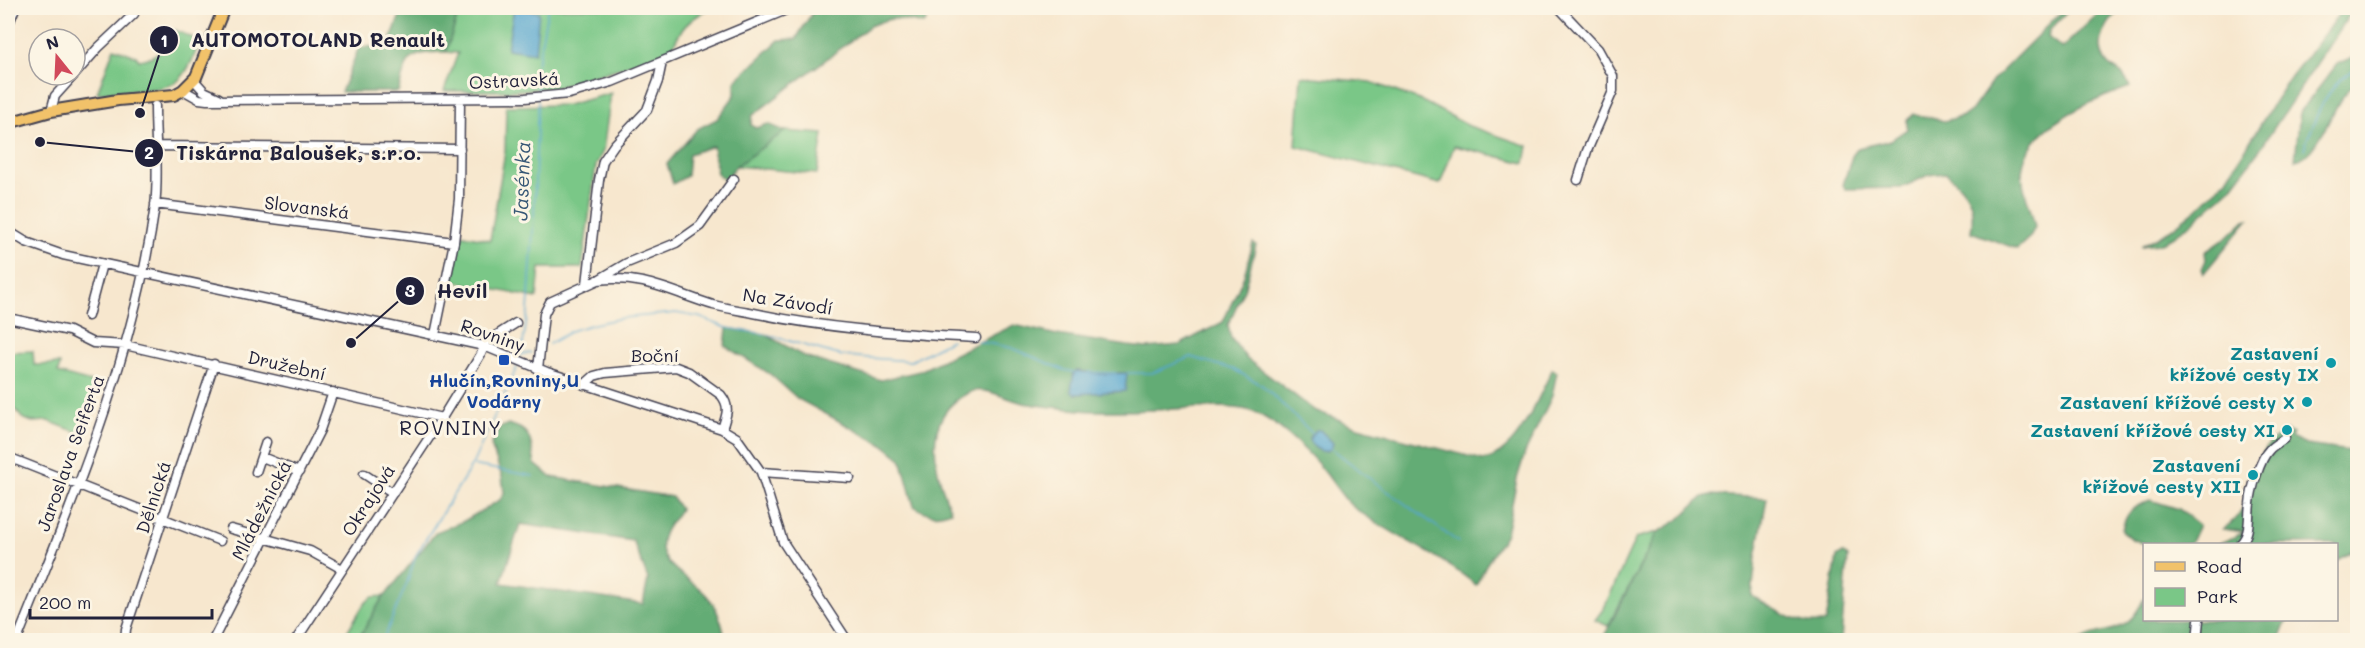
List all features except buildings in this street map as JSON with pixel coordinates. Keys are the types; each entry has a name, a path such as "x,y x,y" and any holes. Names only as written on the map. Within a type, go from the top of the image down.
{"main road":[{"path":"8,123 51,111 118,100 154,102 183,90 194,80 224,8"}],"street":[{"path":"8,26 15,8"},
{"name":"Ostravská","path":"183,90 199,99 460,99 525,98 569,94 612,82 791,8"},
{"path":"1559,8 1598,49 1613,76 1613,91 1587,151 1578,180"},
{"path":"87,63 134,14"},
{"path":"587,284 603,161 614,145 647,110 658,81 662,62"},
{"path":"194,80 204,91 222,99"},
{"path":"51,111 56,96 64,87"},
{"path":"435,335 454,242 459,199 460,99"},
{"name":"Jaroslava Seiferta","path":"17,640 95,442 125,345 144,273 155,204 154,102"},
{"path":"155,146 460,149"},
{"name":"Na Závodí","path":"538,369 544,314 548,305 627,263 676,243 700,226 734,179"},
{"name":"Slovanská","path":"155,204 454,242"},
{"name":"Rovniny","path":"8,231 44,249 102,264 484,346 538,369 722,429 737,438 761,472 783,542 847,640"},
{"path":"88,316 102,264"},
{"name":"Na Závodí","path":"598,280 639,281 712,304 785,320 906,334 976,338"},
{"name":"Družební","path":"8,318 69,331 93,343 125,345 214,364 442,418"},
{"path":"484,346 486,342 516,323"},
{"name":"Okrajová","path":"296,640 442,418 484,346"},
{"name":"Dělnická","path":"125,640 126,629 214,364"},
{"name":"Boční","path":"584,385 594,376 605,374 646,369 682,369 721,395 726,401 728,409 722,429"},
{"name":"Mládežnická","path":"213,640 320,430 333,392"},
{"path":"2241,543 2248,531 2250,501 2263,459 2270,449 2285,438"},
{"path":"256,472 266,442"},
{"path":"262,457 298,472"},
{"path":"8,458 220,541"},
{"path":"761,472 850,478"},
{"path":"364,474 393,493"},
{"path":"231,529 310,552 342,569"},
{"path":"2197,640 2199,621"}],"green space":[{"path":"403,8 460,8 446,52 424,54 412,59 404,71 398,92 341,92 359,47 388,46"},
{"path":"460,8 710,8 685,26 677,37 672,52 555,88 444,91 458,53 446,52"},
{"path":"815,8 929,8 926,22 923,24 896,19 885,20 870,26 752,116 751,125 756,128 768,124 785,131 736,166 725,180 717,174 713,146 689,154 687,176 673,184 667,164 697,129 717,119 735,95 735,81 779,40 796,39"},
{"path":"2065,8 2071,8 2050,30 2048,37 2062,48 2104,8 2123,8 2107,26 2101,48 2107,63 2122,74 2130,87 2098,99 2063,117 2035,142 2026,156 2022,173 2035,227 2030,237 2017,249 1971,232 1972,213 1969,198 1946,173 1929,175 1901,188 1845,189 1843,185 1852,156 1858,148 1891,140 1907,129 1907,120 1914,114 1944,121 1964,116 1972,110 1994,79"},
{"path":"2344,8 2354,8 2254,158 2231,188 2191,224 2170,239 2158,244 2141,246 2170,230 2198,208 2227,179 2286,83"},
{"path":"175,30 200,41 189,66 180,79 173,84 153,89 97,93 114,48 136,56 139,60 145,59 161,50"},
{"path":"2357,55 2357,81 2339,102 2309,153 2295,160 2300,112 2337,64"},
{"path":"1301,76 1371,82 1424,102 1469,126 1528,146 1525,163 1454,146 1440,184 1296,146"},
{"path":"611,93 603,151 596,165 582,268 540,268 537,298 451,281 459,234 490,240 505,152 506,106 567,105"},
{"path":"785,131 823,134 817,174 736,166"},
{"path":"2249,219 2204,273 2202,269 2206,260 2205,252 2224,240 2245,220"},
{"path":"1253,243 1256,245 1245,287 1228,325 1231,338 1247,359 1314,410 1358,427 1483,460 1495,456 1516,437 1552,370 1557,372 1552,396 1525,453 1517,479 1506,534 1476,585 1447,564 1353,507 1341,495 1318,463 1292,438 1263,416 1238,408 1094,411 1023,403 991,392 968,393 953,403 943,416 937,430 936,462 951,511 941,514 927,513 914,506 901,459 885,446 798,399 770,374 725,346 727,328 765,334 805,357 881,380 920,371 1014,325 1057,335 1128,346 1147,348 1179,345 1223,322 1244,276","holes":["1074,372 1121,373 1125,391 1075,394"]},
{"path":"33,351 34,365 60,364 58,373 98,384 82,434 48,421 32,422 22,418 8,400 8,352"},
{"path":"508,424 527,434 535,464 551,477 672,497 680,509 664,533 662,547 664,556 676,570 712,602 720,617 725,640 358,640 380,602 436,532 464,521 500,500 504,493 502,477 491,445 499,428","holes":["520,524 633,541 648,579 643,604 501,583"]},
{"path":"2286,431 2293,434 2291,438 2306,445 2357,452 2357,549 2338,559 2338,543 2220,543 2245,532 2223,529 2241,510 2263,452 2271,442"},
{"path":"1710,495 1767,498 1756,557 1752,596 1788,616 1807,623 1826,622 1837,557 1843,553 1848,557 1841,640 1602,640 1658,532 1677,521 1703,497"},
{"path":"2150,500 2179,509 2199,525 2190,543 2144,543 2128,536 2122,530 2131,511"},
{"path":"1658,532 1608,626 1595,620 1604,608 1636,538"},
{"path":"384,596 358,640 342,640 364,604 372,597"},
{"path":"2143,600 2143,621 2287,621 2279,640 2081,640 2123,625 2137,612"}],"water":[{"path":"514,8 539,12 535,53 507,49"},
{"path":"1074,372 1101,374 1127,373 1125,391 1075,394 1071,391"},
{"path":"1316,430 1320,430 1333,443 1331,448 1321,451 1311,443 1309,439"}],"waterway":[{"name":"Jasénka","path":"538,93 537,64 548,8"},
{"path":"2304,149 2317,114 2330,92 2347,74 2358,67"},
{"name":"Jasénka","path":"521,356 528,312 538,100"},
{"path":"549,344 573,330 594,324 622,318 676,313 699,317 727,328 765,334 842,356 911,361 951,340"},
{"path":"977,341 1012,348 1074,372"},
{"path":"523,354 531,353"},
{"path":"1127,373 1152,373 1191,357 1235,370 1263,386 1313,434"},
{"name":"Jasénka","path":"383,640 416,555 472,465 517,367"},
{"path":"1088,372 1116,373"},
{"path":"1331,448 1458,542"},
{"path":"472,465 533,476"}],"place":[{"name":"AUTOMOTOLAND Renault","path":"140,113"},
{"name":"Tiskárna Baloušek, s.r.o.","path":"40,142"},
{"name":"Hevil","path":"351,343"},
{"name":"Hlučín,Rovniny,U Vodárny","path":"504,360"},
{"name":"Zastavení křížové cesty IX","path":"2331,363"},
{"name":"Zastavení křížové cesty X","path":"2307,402"},
{"name":"Zastavení křížové cesty XI","path":"2287,430"},
{"name":"Zastavení křížové cesty XII","path":"2253,475"}],"district":[{"name":"ROVNINY","path":"451,427"}]}
